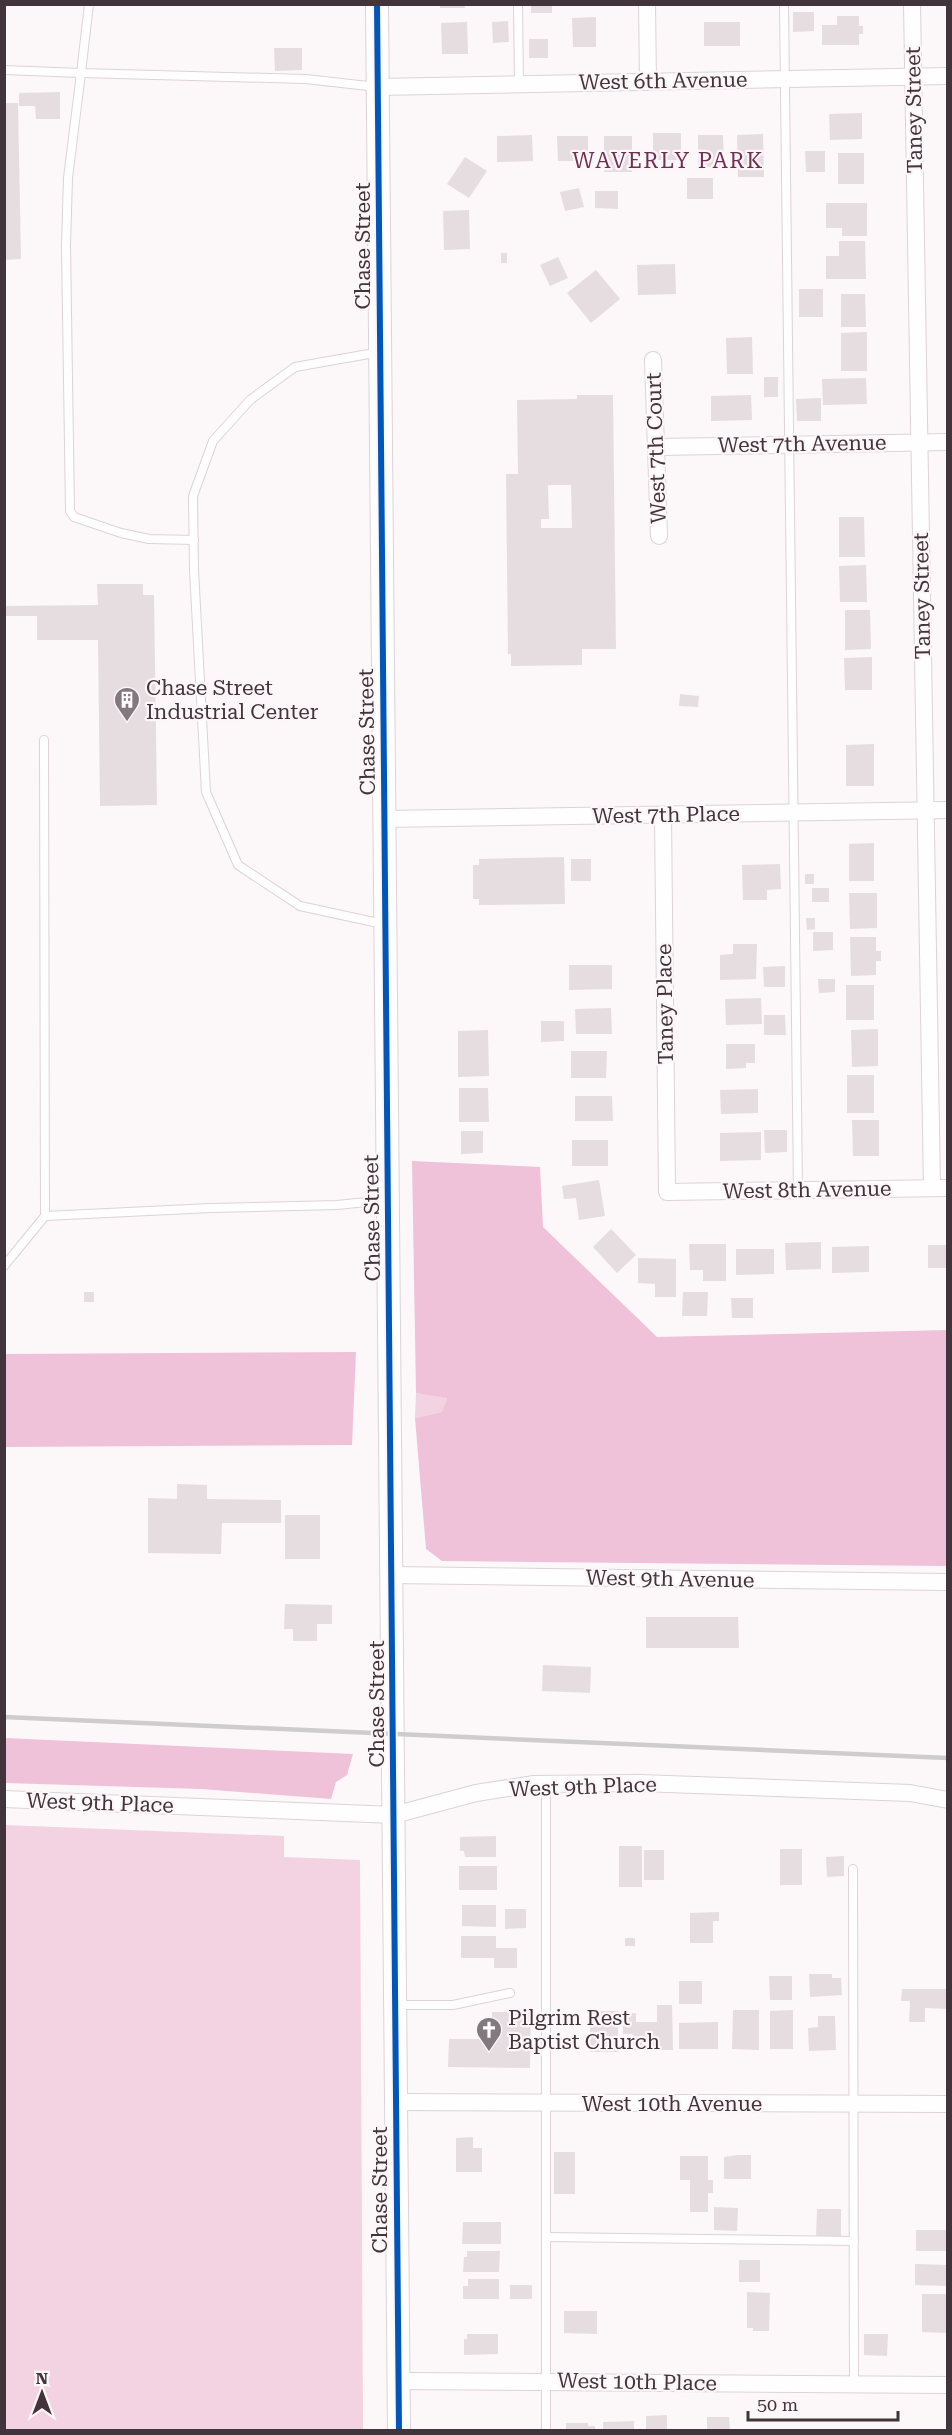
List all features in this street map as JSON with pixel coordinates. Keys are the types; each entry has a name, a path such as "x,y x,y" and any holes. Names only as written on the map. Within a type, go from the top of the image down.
{"street":[{"name":"Chase Street","path":"377,4 399,2430"},
{"path":"647,4 648,82"},
{"name":"Taney Street","path":"912,4 926,811 940,1188"},
{"name":"West 6th Avenue","path":"378,87 948,76"},
{"name":"West 7th Court","path":"653,360 659,536"},
{"name":"West 7th Avenue","path":"657,447 948,442"},
{"name":"West 7th Place","path":"384,819 948,810"},
{"name":"Taney Place","path":"663,816 667,1192"},
{"name":"West 8th Avenue","path":"667,1192 940,1188"},
{"name":"West 9th Avenue","path":"393,1575 948,1582"},
{"name":"West 9th Place","path":"4,1799 394,1815 476,1793 510,1787 546,1784 640,1783 910,1793 948,1800"},
{"name":"West 10th Avenue","path":"396,2102 948,2104"},
{"name":"West 10th Place","path":"398,2381 948,2385"}],"lane":[{"path":"89,4 68,178 66,246 70,511 74,517 121,533 149,539 194,540"},
{"path":"518,4 519,84"},
{"path":"784,4 798,1190"},
{"path":"4,70 306,79 378,87"},
{"path":"380,351 295,368 250,400 213,441 193,496 206,792 238,865 300,906 385,925"},
{"path":"4,1266 45,1216 44,740"},
{"path":"45,1216 337,1205 388,1200"},
{"path":"546,1784 546,2430"},
{"path":"853,1869 854,2385"},
{"path":"396,2005 453,2005 510,1993"},
{"path":"546,2237 854,2241"}],"shaded area":[{"path":"412,1161 540,1167 543,1227 657,1337 947,1330 947,1566 442,1561 426,1549 415,1418 442,1412 447,1398 416,1393"},
{"path":"356,1352 352,1445 5,1447 5,1354"},
{"path":"416,1393 447,1397 443,1412 415,1418"},
{"path":"5,1738 353,1754 347,1775 336,1782 331,1799 201,1789 5,1783"},
{"path":"5,1825 284,1836 284,1857 360,1860 363,2430 5,2430"}],"building":[{"path":"440,4 465,4 465,8 440,8"},
{"path":"531,4 552,4 552,13 531,13"},
{"path":"793,12 814,12 814,31 793,32"},
{"path":"837,16 859,16 859,26 863,26 863,34 859,34 859,45 822,45 822,25 837,25"},
{"path":"596,17 596,47 573,47 572,18"},
{"path":"508,21 509,42 493,43 492,22"},
{"path":"467,22 468,54 442,54 441,23"},
{"path":"704,22 740,22 740,46 704,46"},
{"path":"529,39 548,39 548,58 529,58"},
{"path":"274,48 302,48 302,70 275,71"},
{"path":"60,92 60,119 36,119 35,106 19,106 19,93"},
{"path":"4,103 18,103 21,259 4,260"},
{"path":"862,113 862,139 830,140 829,114"},
{"path":"653,133 681,133 681,160 653,160"},
{"path":"763,134 764,177 738,177 737,135"},
{"path":"532,135 533,161 497,162 497,136"},
{"path":"698,135 723,135 724,167 698,167"},
{"path":"557,136 588,136 588,161 558,161"},
{"path":"604,136 632,136 632,172 604,172"},
{"path":"805,151 825,151 825,172 806,172"},
{"path":"838,153 864,153 864,184 838,184"},
{"path":"465,157 487,171 469,198 447,184"},
{"path":"687,178 713,178 713,199 687,199"},
{"path":"579,188 584,207 565,211 560,192"},
{"path":"595,191 618,191 618,209 595,208"},
{"path":"826,203 867,203 867,236 842,236 842,228 826,228"},
{"path":"469,210 470,249 444,250 443,211"},
{"path":"839,241 865,241 866,279 826,279 826,256 839,256"},
{"path":"501,253 507,253 507,263 501,263"},
{"path":"558,257 568,278 550,286 540,265"},
{"path":"675,264 676,294 638,295 637,265"},
{"path":"596,270 620,299 591,323 567,293"},
{"path":"799,289 823,289 823,317 799,317"},
{"path":"841,294 865,294 866,327 841,327"},
{"path":"867,332 867,371 841,371 841,333"},
{"path":"752,337 753,374 727,374 726,338"},
{"path":"764,377 778,377 778,397 764,397"},
{"path":"866,378 867,404 823,405 822,379"},
{"path":"577,395 613,395 616,649 582,649 582,665 511,666 511,654 508,654 506,474 518,474 517,400 577,399","holes":["548,485 571,485 572,528 541,528 541,519 549,519"]},
{"path":"751,395 752,420 711,421 711,396"},
{"path":"821,398 821,421 797,421 796,399"},
{"path":"839,517 864,517 865,557 839,557"},
{"path":"866,565 867,602 840,602 839,566"},
{"name":"Chase Street Industrial Center","path":"97,584 143,584 143,595 154,595 157,805 100,806 98,640 37,640 37,616 4,616 4,606 98,605"},
{"path":"845,610 870,610 871,649 845,650"},
{"path":"872,657 872,690 845,690 844,658"},
{"path":"680,694 699,696 698,707 679,706"},
{"path":"874,744 874,786 846,786 846,745"},
{"path":"874,843 874,881 849,881 849,844"},
{"path":"564,857 565,904 479,905 479,899 473,899 473,865 479,865 479,859"},
{"path":"571,859 591,859 591,881 571,881"},
{"path":"780,864 781,889 767,890 767,900 743,900 742,865"},
{"path":"805,874 814,874 814,884 805,884"},
{"path":"812,888 829,888 829,902 812,902"},
{"path":"849,893 877,893 877,928 850,929"},
{"path":"806,918 815,918 815,929 807,930"},
{"path":"813,932 833,932 833,950 813,951"},
{"path":"850,937 876,937 876,951 881,951 881,961 876,961 876,975 851,976"},
{"path":"733,944 757,944 756,979 720,980 720,955 733,954"},
{"path":"569,965 612,965 612,989 569,990"},
{"path":"785,966 785,987 764,987 763,967"},
{"path":"818,979 835,979 835,992 819,993"},
{"path":"846,985 874,985 874,1020 846,1020"},
{"path":"761,998 762,1024 726,1025 725,999"},
{"path":"611,1008 612,1034 576,1034 575,1009"},
{"path":"764,1015 785,1015 786,1035 764,1035"},
{"path":"541,1021 564,1021 564,1041 541,1042"},
{"path":"878,1029 878,1066 852,1067 851,1030"},
{"path":"488,1030 489,1076 458,1077 458,1031"},
{"path":"726,1044 755,1044 755,1063 746,1063 746,1068 726,1069"},
{"path":"571,1051 607,1051 606,1078 571,1078"},
{"path":"847,1075 874,1075 874,1113 847,1113"},
{"path":"459,1088 488,1088 489,1122 459,1122"},
{"path":"758,1089 758,1113 721,1114 720,1090"},
{"path":"575,1096 612,1096 613,1121 575,1121"},
{"path":"852,1120 879,1120 879,1156 853,1156"},
{"path":"764,1130 787,1130 787,1152 765,1153"},
{"path":"461,1131 483,1131 483,1153 461,1154"},
{"path":"761,1132 761,1160 720,1161 720,1133"},
{"path":"572,1140 608,1140 608,1166 572,1166"},
{"path":"599,1180 605,1216 579,1220 576,1198 564,1199 562,1186"},
{"path":"611,1229 636,1255 617,1273 593,1247"},
{"path":"821,1242 821,1269 786,1270 785,1243"},
{"path":"689,1244 726,1244 726,1281 703,1281 703,1270 690,1270"},
{"path":"928,1245 948,1245 948,1268 928,1268"},
{"path":"869,1246 869,1272 832,1273 832,1247"},
{"path":"736,1249 774,1249 774,1274 736,1275"},
{"path":"638,1258 676,1259 676,1297 655,1297 655,1284 638,1283"},
{"path":"84,1292 94,1292 94,1302 84,1302"},
{"path":"683,1292 708,1292 707,1316 682,1316"},
{"path":"731,1298 753,1298 753,1318 732,1318"},
{"path":"177,1484 207,1485 207,1499 281,1500 281,1523 222,1523 221,1554 148,1553 148,1498 177,1499"},
{"path":"285,1515 320,1515 320,1559 285,1559"},
{"path":"285,1604 332,1605 332,1624 317,1624 317,1641 293,1641 293,1629 284,1629"},
{"path":"646,1617 738,1617 739,1648 646,1648"},
{"path":"543,1665 591,1667 590,1693 542,1691"},
{"path":"496,1836 496,1857 465,1857 464,1851 460,1851 460,1837"},
{"path":"619,1846 642,1846 642,1887 619,1887"},
{"path":"780,1849 802,1849 802,1885 780,1885"},
{"path":"644,1850 664,1850 664,1880 644,1880"},
{"path":"844,1856 844,1876 827,1877 826,1857"},
{"path":"459,1866 497,1866 497,1890 459,1890"},
{"path":"462,1905 496,1905 496,1927 462,1926"},
{"path":"505,1909 526,1909 526,1928 505,1929"},
{"path":"719,1912 719,1921 713,1921 713,1943 690,1943 690,1913"},
{"path":"461,1936 496,1936 496,1948 517,1948 517,1968 494,1968 494,1958 461,1958"},
{"path":"625,1938 635,1938 635,1946 625,1946"},
{"path":"809,1974 832,1974 832,1978 841,1978 842,1995 810,1997"},
{"path":"769,1976 792,1976 792,2000 770,2000"},
{"path":"679,1981 702,1981 702,2004 679,2004"},
{"path":"902,1989 948,1989 948,2009 925,2008 925,2022 909,2022 910,2001 901,2001"},
{"path":"657,2005 672,2005 673,2050 633,2050 633,2034 623,2034 623,2014 636,2013 636,2022 657,2022"},
{"path":"733,2010 759,2010 759,2050 732,2049"},
{"path":"793,2010 793,2049 770,2049 770,2011"},
{"path":"590,2011 618,2011 618,2052 590,2052"},
{"name":"Pilgrim Rest Baptist Church","path":"492,2012 531,2012 530,2068 448,2067 449,2039 492,2039"},
{"path":"818,2016 835,2016 836,2050 809,2051 808,2028 818,2027"},
{"path":"718,2022 718,2049 679,2049 679,2023"},
{"path":"473,2137 473,2148 482,2148 482,2172 456,2172 456,2138"},
{"path":"554,2152 575,2152 575,2194 554,2194"},
{"path":"751,2155 751,2179 724,2179 724,2157"},
{"path":"680,2156 708,2156 708,2180 713,2180 713,2193 708,2193 708,2212 690,2212 690,2180 680,2180"},
{"path":"714,2207 738,2208 737,2231 714,2230"},
{"path":"817,2209 841,2209 841,2238 816,2237"},
{"path":"463,2222 501,2222 501,2244 462,2244"},
{"path":"916,2230 948,2230 948,2251 916,2251"},
{"path":"467,2251 500,2251 499,2272 463,2272 464,2257 467,2257"},
{"path":"739,2260 760,2260 760,2282 739,2282"},
{"path":"915,2264 948,2265 947,2286 915,2285"},
{"path":"468,2279 499,2279 499,2299 463,2299 463,2286 468,2286"},
{"path":"510,2285 532,2285 532,2299 510,2299"},
{"path":"747,2292 770,2293 769,2331 753,2331 753,2328 747,2328"},
{"path":"922,2294 948,2294 947,2333 922,2332"},
{"path":"564,2311 597,2311 597,2334 564,2333"},
{"path":"467,2334 498,2334 498,2354 464,2355 464,2339 467,2339"},
{"path":"864,2334 888,2334 887,2356 864,2355"},
{"path":"667,2415 667,2430 646,2430 646,2416"},
{"path":"707,2417 729,2417 730,2430 707,2430"},
{"path":"634,2421 634,2430 603,2430 603,2422"},
{"path":"566,2423 588,2423 588,2426 595,2426 595,2430 566,2430"}],"railway":[{"path":"4,1717 948,1758"}],"cycle path":[{"path":"377,4 399,2430"}],"place":[{"name":"Chase Street Industrial Center","path":"127,723"},
{"name":"Pilgrim Rest Baptist Church","path":"489,2053"}],"district":[{"name":"WAVERLY PARK","path":"668,160"}]}
